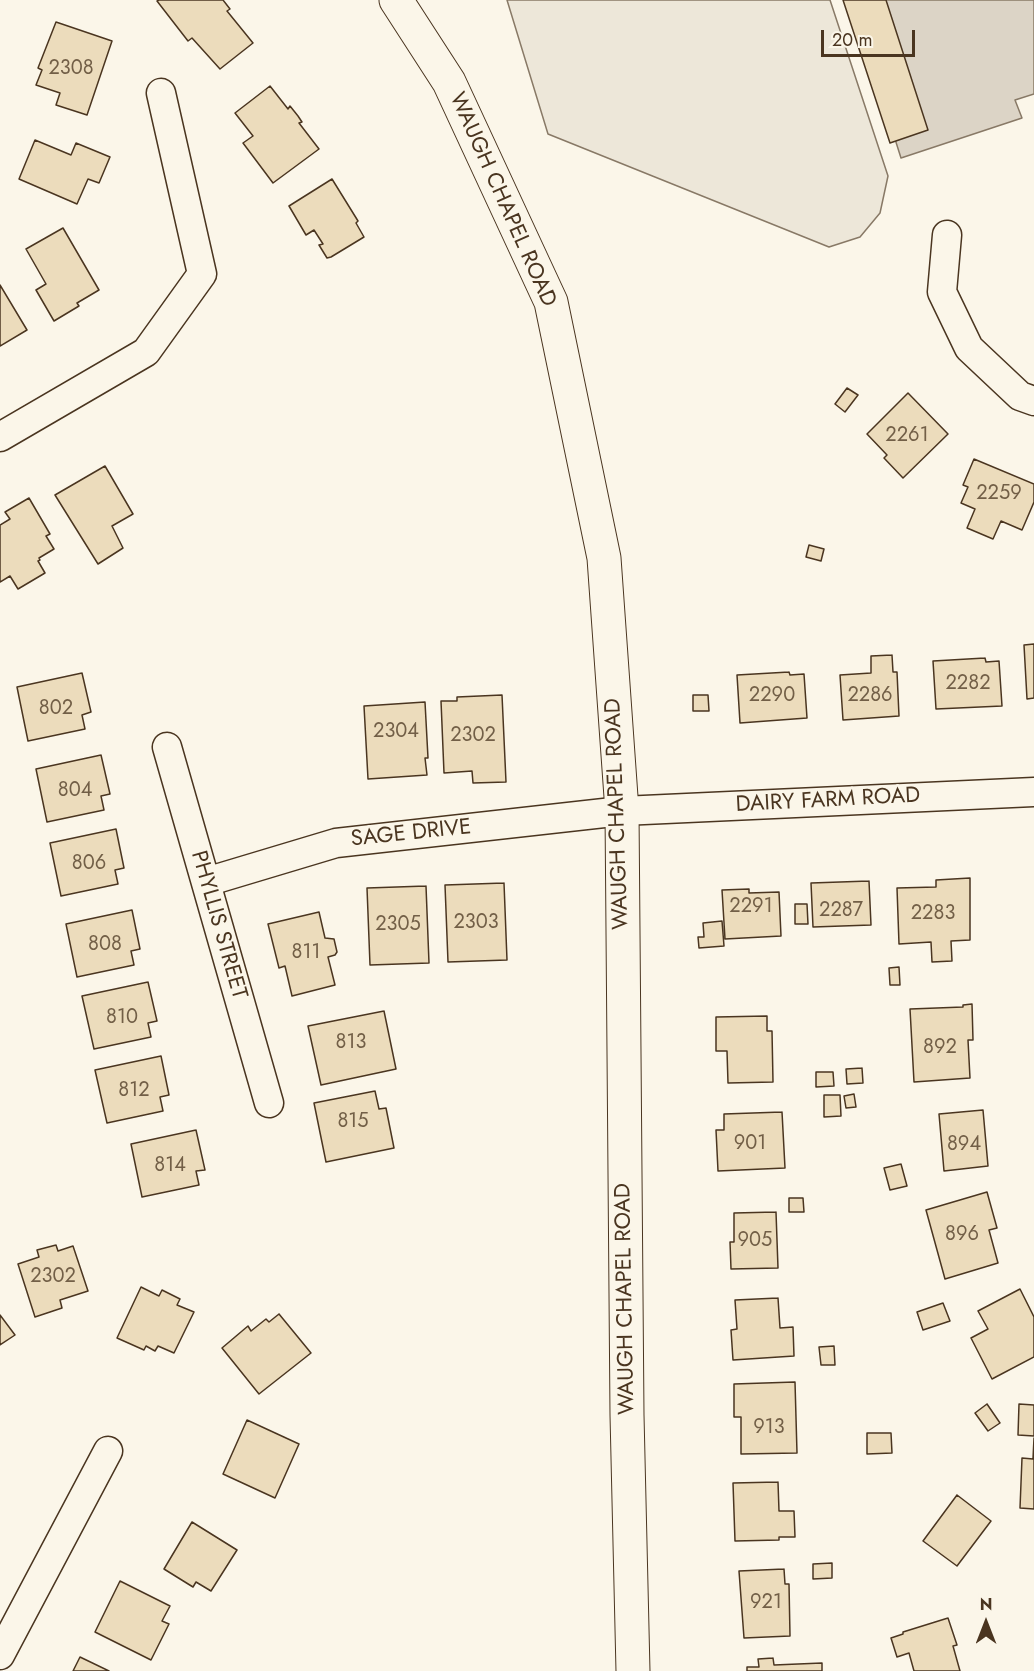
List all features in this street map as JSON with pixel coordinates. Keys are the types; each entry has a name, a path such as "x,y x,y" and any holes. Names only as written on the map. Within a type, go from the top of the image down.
{"main road":[{"name":"WAUGH CHAPEL ROAD","path":"396,0 449,82 551,302 604,558 622,811 627,1415 633,1671"}],"street":[{"path":"0,437 146,352 202,274 161,93"},
{"path":"947,234 942,292 969,348 1020,396 1034,401"},
{"name":"PHYLLIS STREET","path":"167,747 269,1103"},
{"name":"DAIRY FARM ROAD","path":"622,811 1034,792"},
{"name":"SAGE DRIVE","path":"206,882 336,843 622,811"},
{"path":"0,1655 108,1451"}],"shaded area":[{"path":"507,0 830,0 888,176 880,213 860,237 829,247 548,134"},
{"path":"851,0 1034,0 1034,94 1015,100 1022,118 901,158"}],"building":[{"path":"223,0 230,9 227,11 253,43 220,69 192,38 188,41 157,1"},
{"path":"843,0 886,0 928,130 890,143"},
{"path":"56,22 112,41 87,115 56,105 60,93 36,85 42,70 38,68"},
{"path":"270,86 288,109 290,106 298,116 302,122 299,123 319,149 273,183 243,143 253,136 235,113"},
{"path":"35,140 71,155 76,143 110,157 99,183 88,179 77,204 19,179"},
{"path":"332,179 358,221 356,223 364,237 327,258 319,245 323,244 314,230 306,235 289,206"},
{"path":"63,228 99,290 77,303 79,306 54,321 36,290 46,284 26,249"},
{"path":"0,285 27,330 0,346"},
{"path":"847,388 858,395 845,412 835,404"},
{"path":"908,393 948,434 903,478 884,458 887,455 867,434"},
{"path":"974,459 1034,484 1034,502 1022,530 1001,521 993,539 967,528 975,509 961,503 968,487 963,485"},
{"path":"105,466 133,514 112,526 123,548 98,564 55,495"},
{"path":"29,498 50,534 46,536 54,549 39,558 38,561 45,573 18,589 10,576 0,582 0,525 10,519 5,512"},
{"path":"809,545 824,549 821,561 806,557"},
{"path":"1034,644 1034,698 1027,699 1024,645"},
{"path":"892,655 893,672 897,672 899,716 843,720 840,675 871,673 871,656"},
{"path":"985,658 986,662 999,661 1002,706 936,709 933,661"},
{"path":"789,672 790,675 804,674 807,718 740,723 737,675"},
{"path":"82,673 91,712 82,715 85,729 28,741 17,687"},
{"path":"502,695 506,782 473,783 472,771 444,773 441,701 457,701 457,697"},
{"path":"693,695 708,695 709,711 693,711"},
{"path":"425,702 427,775 368,779 364,706"},
{"path":"101,755 110,794 101,796 104,810 47,822 36,769"},
{"path":"116,829 124,868 115,870 118,884 61,896 50,843"},
{"path":"970,878 970,940 951,941 952,961 932,962 931,942 899,944 897,888 936,887 936,880"},
{"path":"869,881 871,925 813,927 811,883"},
{"path":"504,883 507,960 448,962 445,885"},
{"path":"426,886 429,963 370,965 367,888"},
{"path":"749,889 749,893 779,892 781,936 725,939 722,890"},
{"path":"795,904 807,904 808,924 795,924"},
{"path":"132,910 140,949 131,951 134,965 77,977 66,924"},
{"path":"319,912 325,938 334,939 337,952 328,957 335,985 292,996 285,966 279,968 268,924"},
{"path":"722,921 724,946 699,948 698,937 704,937 703,923"},
{"path":"899,967 900,985 890,985 889,968"},
{"path":"148,982 157,1021 148,1023 151,1037 94,1049 82,996"},
{"path":"972,1004 973,1040 968,1040 970,1078 914,1082 910,1009 963,1007 963,1005"},
{"path":"384,1011 396,1069 321,1085 308,1026"},
{"path":"767,1016 767,1031 772,1031 773,1082 728,1083 727,1051 716,1051 716,1017"},
{"path":"161,1056 169,1095 160,1097 163,1111 107,1123 95,1070"},
{"path":"862,1068 863,1083 847,1084 846,1069"},
{"path":"816,1072 833,1072 834,1086 816,1087"},
{"path":"375,1091 379,1109 386,1108 394,1148 326,1162 314,1103"},
{"path":"854,1094 856,1107 846,1108 844,1096"},
{"path":"824,1095 840,1095 841,1116 824,1117"},
{"path":"983,1110 988,1166 944,1171 939,1114"},
{"path":"782,1112 785,1168 718,1171 716,1130 724,1130 724,1114"},
{"path":"196,1130 205,1170 196,1171 199,1185 142,1197 131,1144"},
{"path":"901,1164 907,1186 890,1190 884,1168"},
{"path":"987,1192 997,1228 989,1230 998,1263 945,1279 926,1210"},
{"path":"789,1198 803,1198 804,1212 789,1212"},
{"path":"776,1212 778,1268 731,1269 730,1242 734,1242 734,1213"},
{"path":"56,1245 58,1251 73,1246 88,1291 60,1300 62,1308 35,1317 18,1264 39,1257 37,1250"},
{"path":"141,1287 159,1296 162,1290 180,1299 177,1305 194,1312 174,1353 158,1346 155,1351 146,1346 144,1350 117,1338"},
{"path":"1020,1289 1034,1317 1034,1357 992,1379 971,1338 988,1329 978,1311"},
{"path":"778,1298 780,1328 793,1327 794,1356 733,1360 731,1330 737,1329 735,1300"},
{"path":"943,1303 950,1321 923,1330 917,1312"},
{"path":"279,1314 311,1353 259,1394 222,1348 248,1326 251,1331 266,1319 269,1322"},
{"path":"0,1315 15,1335 0,1345"},
{"path":"834,1346 835,1365 821,1365 819,1347"},
{"path":"795,1382 797,1453 741,1454 741,1417 734,1417 734,1384"},
{"path":"987,1404 1000,1423 988,1431 975,1413"},
{"path":"1019,1404 1034,1405 1034,1436 1018,1435"},
{"path":"247,1420 299,1444 275,1498 223,1474"},
{"path":"867,1433 891,1433 892,1453 867,1454"},
{"path":"1034,1438 1034,1509 1020,1508 1022,1458 1033,1459"},
{"path":"778,1482 779,1511 794,1511 795,1537 779,1537 779,1540 735,1541 733,1483"},
{"path":"957,1495 991,1521 957,1566 923,1541"},
{"path":"192,1522 237,1550 211,1591 196,1582 193,1587 164,1569"},
{"path":"832,1563 832,1578 813,1579 813,1564"},
{"path":"784,1569 785,1584 789,1584 790,1636 744,1638 739,1571"},
{"path":"120,1581 170,1606 162,1621 169,1624 151,1660 95,1632"},
{"path":"948,1618 957,1645 953,1646 960,1671 914,1671 909,1653 897,1657 891,1638"},
{"path":"80,1657 109,1671 73,1671"},
{"path":"773,1658 774,1665 822,1663 822,1671 747,1671 747,1667 759,1667 758,1659"}]}
